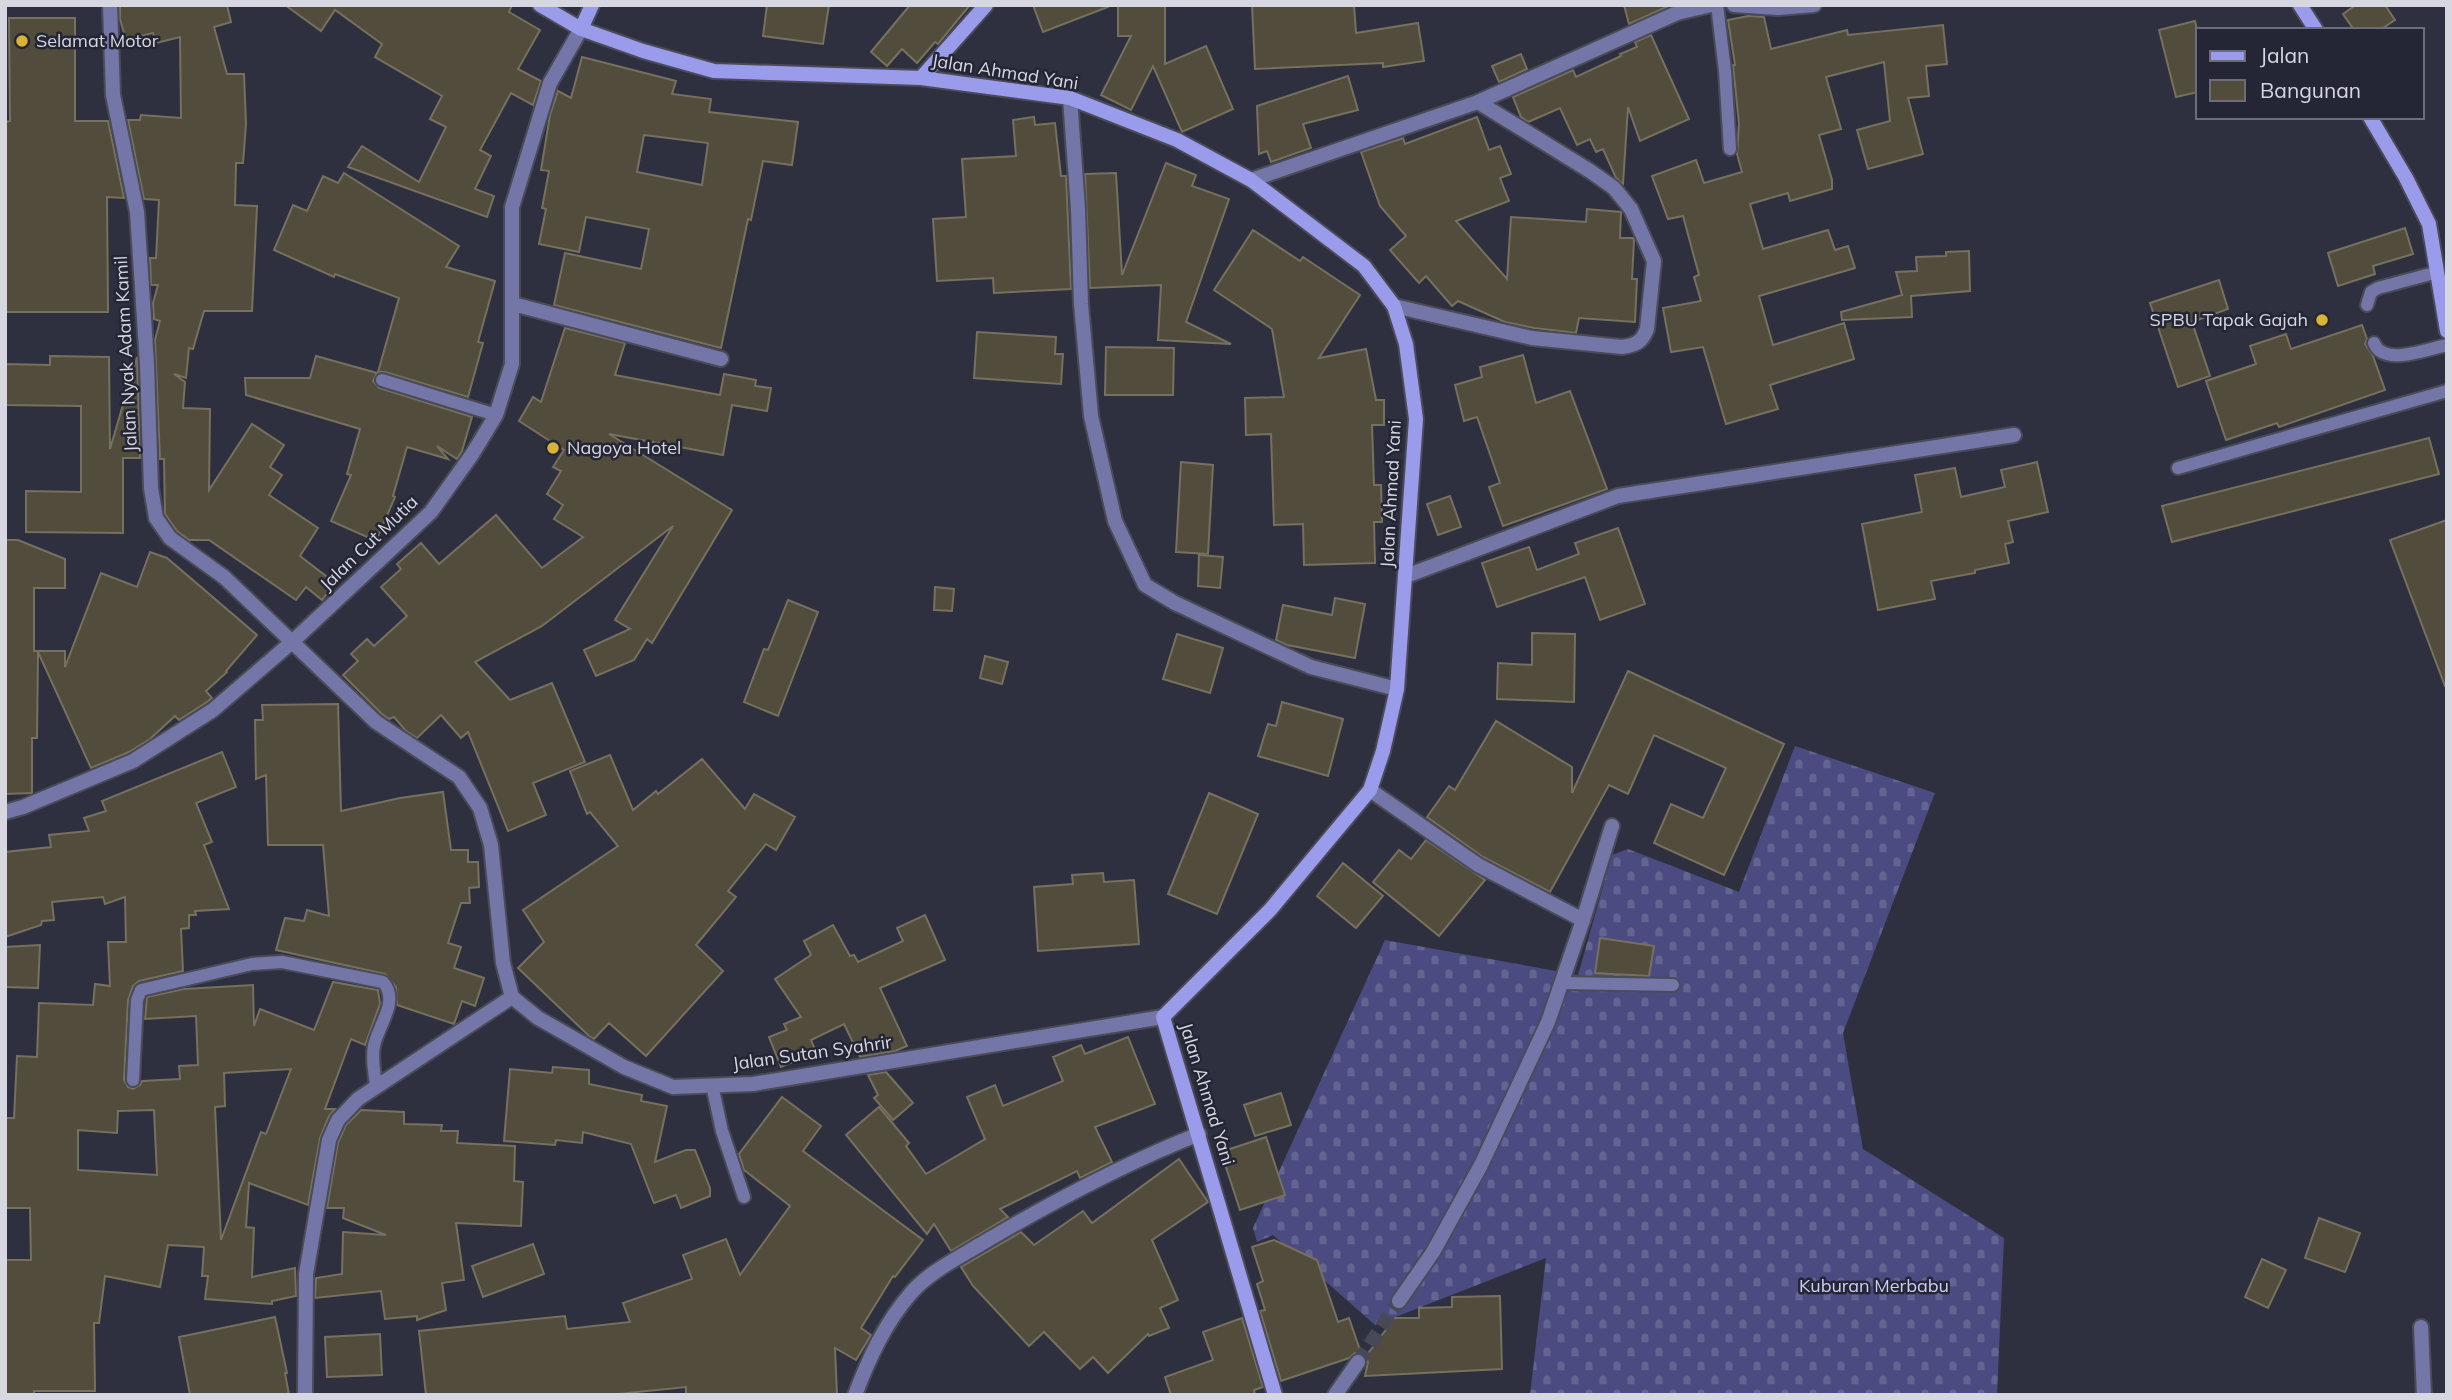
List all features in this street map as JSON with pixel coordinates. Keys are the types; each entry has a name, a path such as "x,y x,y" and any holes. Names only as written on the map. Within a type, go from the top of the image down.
{"street":[{"name":"Jalan Ahmad Yani","path":"540,5 581,29 643,51 714,71 921,78 1070,98 1177,140 1251,180 1364,266 1394,306 1406,344 1416,419 1397,690 1383,751 1370,790 1269,910 1163,1017 1275,1395"},
{"path":"581,29 592,5"},
{"path":"921,78 986,5"},
{"path":"1251,180 1478,102 1677,13 1711,5"},
{"path":"1734,5 1778,8 1814,5"},
{"path":"2301,5 2315,28"},
{"name":"Jalan Nyak Adam Kamil","path":"106,8 113,95 137,212 147,364 151,488 156,518 170,538 223,578 292,642"},
{"name":"Jalan Cut Mutia","path":"5,812 133,761 212,710 292,642 431,512 496,415 512,364 512,207 550,83 581,29"},
{"path":"1070,98 1081,304 1091,416 1115,521 1145,585 1175,603 1311,667 1397,690"},
{"path":"1394,306 1532,338 1622,347 1635,345 1643,339 1647,329 1654,261 1631,209 1614,188 1590,171 1478,102"},
{"path":"2371,119 2429,224 2447,331"},
{"path":"513,304 721,359"},
{"path":"1406,576 1618,496 2014,435"},
{"path":"292,642 376,722 459,777 480,808 491,845 503,963 512,997 358,1099 338,1120 329,1140 306,1275 305,1395"},
{"path":"1370,790 1478,864 1583,920"},
{"path":"1399,1301 1433,1252 1481,1165 1548,1022 1612,826"},
{"name":"Jalan Sutan Syahrir","path":"512,997 538,1018 624,1067 673,1087 753,1084 1163,1017"},
{"path":"855,1395 869,1356 885,1329 912,1291 940,1269 1097,1178 1199,1133"},
{"path":"2421,1327 2424,1395"},
{"path":"1335,1395 1357,1362"}],"lane":[{"path":"1717,5 1730,149"},
{"path":"2367,305 2371,292 2378,288 2438,272"},
{"path":"2374,343 2377,350 2388,355 2447,345"},
{"path":"382,380 496,415"},
{"path":"2178,468 2447,391"},
{"path":"133,1080 137,1000 141,990 252,964 282,962 383,982 390,989 388,1010 374,1045 376,1087"},
{"path":"1562,983 1673,985"},
{"path":"712,1086 722,1131 744,1197"}],"green space":[{"name":"Kuburan Merbabu","path":"1795,746 1935,793 1843,1033 1863,1149 2004,1238 1997,1395 1530,1395 1546,1258 1375,1325 1273,1235 1257,1242 1253,1228 1385,940 1578,975 1612,855 1628,849 1739,892"}],"building":[{"path":"120,5 227,5 231,22 214,27 227,74 244,74 246,124 243,163 236,163 235,205 257,206 252,311 204,311 193,349 189,348 186,378 174,374 185,382 183,408 210,409 209,490 252,424 284,445 270,467 282,475 269,495 318,528 300,556 335,583 322,600 306,587 296,600 209,540 189,540 177,531 165,514 164,459 160,459 155,340 160,321 154,319 153,303 158,285 151,285 150,258 156,258 159,200 144,199 128,120 140,120 141,115 181,118 180,37 156,43 153,33 126,40 120,19"},
{"path":"285,5 512,5 509,12 540,30 518,69 541,81 533,105 511,93 480,150 491,156 475,189 494,196 487,217 348,167 362,146 419,182 446,127 430,119 442,96 375,57 382,44 335,10 321,31"},
{"path":"767,5 829,5 823,44 763,36"},
{"path":"910,5 970,5 938,44 935,42 917,63 902,49 887,66 871,52"},
{"path":"1033,5 1107,5 1108,7 1043,32"},
{"path":"1118,5 1165,5 1165,64 1206,46 1233,109 1182,132 1153,66 1131,110 1101,95 1131,36 1118,36"},
{"path":"1252,5 1354,5 1356,33 1418,23 1424,61 1383,67 1383,63 1255,69"},
{"path":"1624,5 1671,5 1629,24"},
{"path":"2356,5 2385,5 2395,20 2383,28 2353,28 2343,14"},
{"path":"1748,16 1764,17 1771,49 1847,30 1848,35 1943,25 1947,64 1926,66 1929,96 1908,98 1923,154 1868,169 1857,130 1890,121 1884,62 1826,77 1841,129 1819,135 1832,180 1832,189 1790,201 1788,193 1750,204 1763,249 1828,230 1835,250 1848,246 1855,268 1759,296 1773,345 1844,323 1854,359 1770,385 1778,409 1726,424 1703,347 1671,352 1663,308 1701,301 1694,277 1699,275 1683,216 1668,219 1652,176 1696,160 1704,183 1742,172 1737,154 1739,124 1735,65 1728,20"},
{"path":"9,18 75,18 75,121 108,121 124,198 107,197 108,312 5,312 5,122 10,121"},
{"path":"2195,21 2196,92 2176,97 2159,30"},
{"path":"1651,35 1689,119 1640,141 1628,107 1623,184 1616,178 1603,149 1596,152 1590,139 1577,145 1560,108 1528,122 1521,117 1513,97 1573,70 1576,77 1621,56 1620,54 1637,47 1635,42"},
{"path":"1521,54 1527,69 1499,82 1492,66"},
{"path":"582,57 676,81 672,94 711,99 709,112 798,122 792,165 763,161 721,348 554,305 565,253 641,269 649,229 586,217 579,252 539,244 546,209 542,208 549,171 541,170 550,115 558,91 571,98","holes":["644,135 708,143 702,185 637,172"]},
{"path":"1348,76 1358,110 1303,124 1311,148 1271,162 1267,151 1259,154 1257,106"},
{"path":"1034,117 1035,125 1055,123 1061,176 1066,176 1071,289 994,293 993,278 937,281 933,219 966,217 962,159 1016,156 1013,120"},
{"path":"1477,117 1489,150 1500,146 1511,174 1500,178 1509,201 1456,221 1507,279 1511,217 1586,222 1587,209 1621,212 1620,238 1634,240 1632,279 1637,279 1635,322 1579,318 1576,333 1505,322 1458,301 1452,306 1426,276 1419,283 1390,250 1406,236 1380,206 1361,152 1403,138 1405,144"},
{"path":"1166,163 1196,175 1192,186 1229,199 1186,322 1231,344 1158,340 1161,285 1090,288 1085,174 1116,173 1122,275"},
{"path":"344,173 459,246 446,267 495,281 478,342 483,343 468,397 378,372 399,298 335,274 334,277 274,250 293,205 307,211 323,176 338,183"},
{"path":"2405,228 2413,254 2373,266 2375,274 2338,286 2328,253"},
{"path":"1253,230 1300,261 1303,257 1360,295 1319,358 1366,349 1376,400 1384,400 1384,425 1372,425 1374,485 1381,485 1382,522 1374,522 1375,563 1304,565 1303,524 1274,525 1271,434 1246,435 1245,398 1284,397 1272,329 1214,290"},
{"path":"1969,251 1970,291 1911,296 1912,317 1842,320 1841,312 1902,295 1896,272 1917,271 1916,257 1946,256 1946,252"},
{"path":"2219,280 2228,309 2192,322 2210,376 2178,387 2150,303"},
{"path":"2362,325 2367,339 2365,344 2373,356 2385,390 2279,427 2277,423 2226,440 2206,381 2256,364 2250,346 2286,334 2291,349"},
{"path":"565,328 625,343 615,375 720,395 724,374 756,380 755,386 771,388 767,411 732,405 723,455 609,434 732,510 652,643 647,639 634,660 596,676 584,650 630,629 615,620 673,526 542,626 475,662 510,700 552,683 585,762 533,783 546,815 508,831 468,732 461,738 441,715 417,738 406,731 394,717 389,719 382,714 343,675 358,661 351,654 367,639 374,646 407,616 381,587 401,569 397,564 421,543 439,564 496,515 542,568 583,537 554,519 563,505 547,494 561,471 553,467 564,450 519,421 533,397 541,402"},
{"path":"977,332 1056,337 1055,354 1063,354 1061,384 974,378"},
{"path":"1106,347 1174,348 1173,395 1105,395"},
{"path":"1523,355 1536,403 1570,391 1607,489 1503,526 1489,487 1500,483 1477,417 1464,421 1455,385 1482,377 1480,367"},
{"path":"50,356 109,357 110,449 137,357 140,458 123,458 123,533 26,532 26,491 81,492 81,406 5,405 5,364 50,365"},
{"path":"316,356 377,373 373,381 379,388 472,417 457,459 437,446 448,459 407,447 393,496 395,497 376,541 331,521 351,475 347,474 360,429 246,395 245,378 310,378"},
{"path":"2429,438 2439,474 2172,542 2162,506"},
{"path":"1181,462 1213,465 1208,554 1176,552"},
{"path":"2037,462 2048,512 2008,521 2013,542 2005,544 2009,563 1931,581 1935,599 1878,610 1862,524 1922,512 1915,475 1955,468 1961,497 2005,487 2001,470"},
{"path":"1450,496 1461,527 1438,535 1427,504"},
{"path":"2447,520 2447,686 2445,686 2390,540"},
{"path":"1618,528 1645,604 1600,620 1585,577 1497,607 1482,563 1529,547 1537,570 1579,554 1575,543"},
{"path":"5,540 18,540 65,559 65,588 34,588 34,651 65,651 65,667 101,573 137,587 150,552 167,558 257,635 227,672 206,691 212,698 179,720 175,716 150,739 129,752 91,768 38,652 37,738 32,738 32,793 5,794"},
{"path":"1199,555 1223,557 1220,588 1198,586"},
{"path":"935,587 954,589 952,611 934,610"},
{"path":"1335,598 1365,604 1355,658 1287,645 1276,640 1283,605 1332,615"},
{"path":"788,600 818,612 778,716 744,702 764,649 768,650"},
{"path":"1532,633 1575,634 1574,702 1497,699 1498,663 1532,665"},
{"path":"1177,634 1223,648 1210,693 1163,679"},
{"path":"985,656 1008,662 1002,684 980,678"},
{"path":"1628,671 1784,744 1724,875 1654,843 1671,804 1703,818 1726,768 1654,735 1628,794 1609,785 1550,892 1483,857 1427,817 1449,786 1455,790 1496,721 1572,767 1572,793"},
{"path":"1282,702 1343,719 1328,776 1258,756 1268,724 1276,726"},
{"path":"338,704 341,811 443,792 451,850 468,850 468,862 478,862 479,887 469,888 470,903 461,903 448,943 461,947 454,968 484,978 475,1006 462,1001 454,1024 397,1005 396,987 385,974 276,950 285,918 304,921 307,910 329,916 323,845 268,845 266,775 256,779 255,720 263,720 262,705"},
{"path":"222,752 236,787 196,803 212,842 204,845 229,909 195,911 196,915 189,915 189,928 181,929 183,971 139,981 133,986 128,1000 124,1080 128,1087 133,1089 142,1081 180,1079 179,1066 198,1065 196,1016 145,1019 147,997 184,989 253,985 254,1026 260,1009 314,1030 333,982 378,990 380,1004 365,1045 351,1039 325,1109 335,1109 329,1116 320,1138 308,1205 249,1183 246,1227 254,1228 252,1277 295,1268 296,1296 272,1301 272,1304 205,1299 208,1276 202,1276 204,1247 168,1245 160,1287 105,1276 99,1323 94,1323 95,1391 34,1391 34,1395 5,1395 5,1260 31,1260 30,1208 5,1208 5,1118 14,1118 17,1056 37,1057 39,1003 93,1005 95,984 110,986 108,942 126,942 125,897 105,904 103,897 52,902 54,920 42,921 41,925 5,937 5,852 51,847 49,835 89,831 84,818 106,811 102,801","holes":["291,1069 266,1134 261,1132 221,1240 215,1107 225,1106 224,1073","154,1110 157,1175 78,1170 78,1130 117,1133 118,1111"]},
{"path":"610,755 633,810 702,759 745,809 754,794 795,817 776,850 766,844 728,891 736,897 696,945 723,971 646,1056 609,1023 594,1039 589,1036 518,968 544,942 523,910 618,846 590,812 587,814 570,771"},
{"path":"1209,793 1258,814 1217,914 1168,894"},
{"path":"1426,840 1485,880 1439,936 1373,882 1399,850 1411,859"},
{"path":"1343,863 1383,896 1356,928 1317,896"},
{"path":"1103,873 1104,882 1134,880 1139,944 1038,951 1034,887 1073,884 1072,875"},
{"path":"925,915 945,960 880,988 907,1046 895,1051 860,1057 844,1024 811,1040 816,1052 781,1067 769,1037 787,1030 784,1024 801,1017 775,979 811,955 804,941 833,925 850,956 854,955 858,962 903,941 897,928"},
{"path":"1600,938 1654,946 1649,976 1595,973"},
{"path":"40,945 38,988 5,987 5,947"},
{"path":"1128,1037 1155,1104 1095,1127 1112,1162 1080,1178 1077,1171 1000,1209 1008,1217 951,1251 934,1224 927,1234 846,1135 879,1107 909,1143 906,1146 926,1174 985,1139 967,1097 995,1085 1003,1106 1063,1081 1053,1057 1081,1045 1085,1054"},
{"path":"553,1067 589,1070 589,1084 642,1095 641,1101 667,1106 655,1162 686,1150 695,1150 710,1188 710,1196 681,1208 676,1195 654,1203 631,1144 583,1132 582,1143 556,1140 555,1145 504,1141 510,1069 552,1073"},
{"path":"886,1072 913,1103 893,1120 874,1098 878,1095 868,1075"},
{"path":"1281,1093 1291,1125 1255,1136 1244,1105"},
{"path":"782,1097 821,1126 803,1151 923,1240 895,1277 893,1276 861,1328 871,1335 856,1360 835,1348 837,1395 686,1395 686,1387 608,1395 426,1395 419,1331 565,1316 567,1329 630,1322 623,1303 692,1279 683,1255 726,1239 740,1275 790,1206 744,1170 739,1154"},
{"path":"361,1110 404,1112 404,1124 442,1125 441,1131 458,1131 457,1143 515,1146 514,1181 523,1182 521,1226 456,1223 464,1280 442,1283 446,1310 417,1320 417,1316 385,1319 381,1291 315,1298 316,1278 342,1274 343,1232 386,1235 343,1218 344,1208 327,1208 338,1143 346,1125"},
{"path":"1266,1137 1285,1195 1240,1210 1221,1152"},
{"path":"1179,1159 1208,1202 1152,1240 1178,1300 1160,1308 1169,1328 1149,1336 1148,1334 1108,1373 1093,1357 1080,1369 1044,1332 1029,1346 973,1286 961,1267 1021,1232 1034,1245 1083,1211 1092,1223"},
{"path":"2319,1218 2360,1233 2345,1272 2305,1258"},
{"path":"1274,1240 1317,1260 1338,1322 1349,1318 1361,1353 1281,1381 1260,1311 1265,1310 1257,1284 1263,1281 1252,1247"},
{"path":"533,1244 544,1274 483,1297 472,1266"},
{"path":"2262,1259 2286,1270 2268,1308 2245,1297"},
{"path":"1500,1296 1502,1369 1365,1376 1368,1362 1366,1356 1395,1318 1419,1318 1419,1308 1452,1307 1452,1297"},
{"path":"275,1317 289,1395 190,1395 179,1337"},
{"path":"1242,1318 1263,1387 1254,1390 1255,1395 1171,1395 1165,1377 1213,1360 1203,1332"},
{"path":"380,1334 382,1375 327,1377 325,1337"}],"tunnel":[{"path":"1358,1362 1399,1301"}],"place":[{"name":"Selamat Motor","path":"22,41"},
{"name":"SPBU Tapak Gajah","path":"2322,320"},
{"name":"Nagoya Hotel","path":"553,448"}]}
